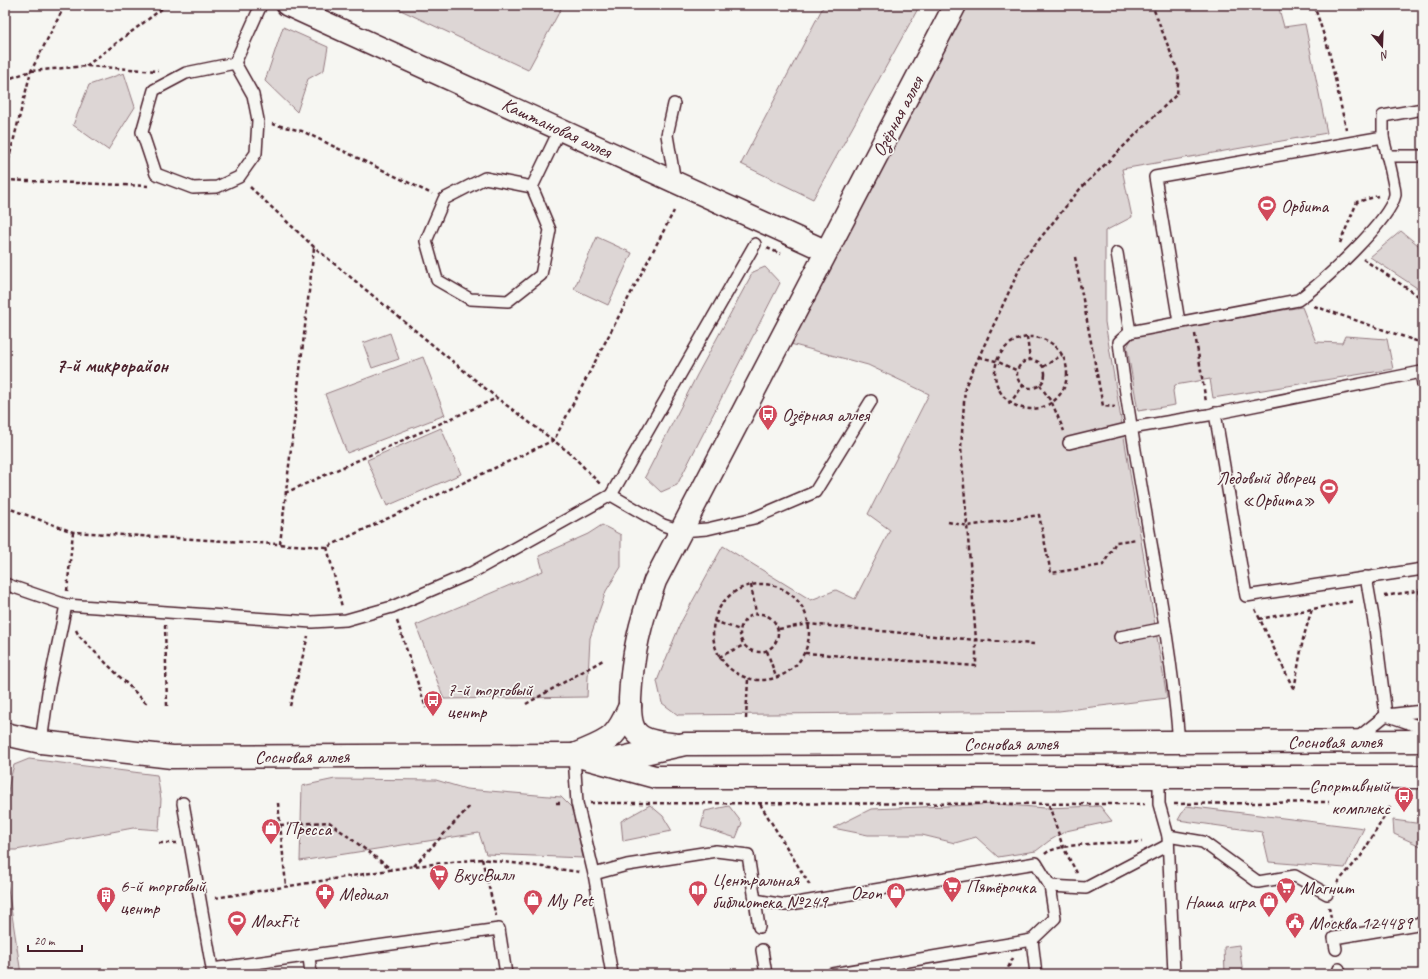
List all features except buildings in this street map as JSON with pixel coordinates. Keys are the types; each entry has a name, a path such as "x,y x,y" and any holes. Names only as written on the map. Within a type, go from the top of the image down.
{"main road":[{"name":"Озёрная аллея","path":"678,745 646,739 638,734 632,726 630,706 631,674 642,617 655,581 955,5"},
{"path":"602,752 620,728 630,706"},
{"name":"Сосновая аллея","path":"5,734 41,742 172,756 574,755 678,745 1423,741"},
{"name":"Сосновая аллея","path":"602,752 655,777 1423,777"}],"street":[{"name":"Каштановая аллея","path":"287,5 354,37 560,129 826,251"}],"lane":[{"path":"235,63 261,5"},
{"path":"235,63 253,95 258,120 256,152 239,177 217,187 193,188 156,174 142,132 154,90 186,73 235,63"},
{"path":"674,104 667,135 675,182"},
{"path":"1179,742 1176,702 1165,628 1131,428 1119,342 1130,332 1298,300 1315,289 1386,215 1395,194 1383,138 1383,116 1423,109"},
{"path":"532,187 485,178 444,200 426,241 438,280 470,299 508,301 541,275 550,230 532,187 560,129"},
{"path":"1178,322 1156,176 1383,138"},
{"path":"1387,156 1423,156"},
{"path":"5,584 66,605 164,613 312,622 346,620 392,607 471,573 611,495 755,244"},
{"path":"1118,253 1130,332"},
{"path":"1068,443 1131,428 1212,414 1422,372 1423,384"},
{"path":"611,495 663,525 681,531 706,529 754,518 815,492 871,401"},
{"path":"1212,414 1246,596 1423,569"},
{"path":"1366,577 1386,715"},
{"path":"41,742 48,692 66,605"},
{"path":"1120,637 1165,628"},
{"path":"1353,742 1386,715 1423,711"},
{"path":"1386,715 1423,728"},
{"path":"574,755 577,803 594,874 612,974"},
{"path":"1159,777 1159,804 1168,840 1174,974"},
{"path":"183,803 212,972 499,929 506,974"},
{"path":"1050,886 1086,888 1168,840 1203,842 1258,882 1295,876 1328,894"},
{"path":"594,874 627,865 716,850 748,855 760,927"},
{"path":"755,900 785,905 1036,863 1050,886 1055,918 1032,940 832,974"},
{"path":"1335,943 1423,922"},
{"path":"1032,940 1036,974"},
{"path":"762,950 766,974"},
{"path":"309,957 311,974"}],"path":[{"path":"5,174 31,71 65,5"},
{"path":"86,66 168,5"},
{"path":"805,653 976,666 976,640 961,448 965,387 1025,257 1080,189 1177,94 1179,74 1152,5"},
{"path":"1316,11 1329,51 1349,144"},
{"path":"5,80 31,71 86,66 186,73"},
{"path":"258,120 302,131 444,200"},
{"path":"239,177 314,247 497,398 570,453 611,495"},
{"path":"5,180 154,186"},
{"path":"1381,195 1356,202 1340,244 1423,299"},
{"path":"5,507 73,532 328,547 554,440 674,211"},
{"path":"280,544 314,247"},
{"path":"1075,257 1103,406 1128,409"},
{"path":"1298,300 1422,341 1422,372"},
{"path":"1027,337 1030,360"},
{"path":"1027,337 1040,338 1053,344 1062,355 1067,367 1066,381 1061,394 1052,404 1040,409 1024,410 1009,404 999,392 994,377 996,361 1003,349 1014,341 1027,337"},
{"path":"1198,349 1212,414"},
{"path":"1043,367 1062,355"},
{"path":"979,357 996,361 1018,371"},
{"path":"1030,360 1035,361 1043,367 1045,377 1040,385 1029,388 1023,386 1017,377 1018,371 1024,362 1030,360"},
{"path":"1040,385 1052,404 1068,443"},
{"path":"1009,404 1023,386"},
{"path":"285,494 497,398"},
{"path":"948,522 968,526 1039,515 1051,573 1103,565 1116,542 1149,536"},
{"path":"73,532 66,605 79,636 147,704"},
{"path":"328,547 346,620"},
{"path":"751,585 756,613"},
{"path":"751,585 770,585 787,592 801,605 808,624 805,653 799,662 784,674 767,680 748,678 732,671 719,657 713,640 714,621 721,604 734,592 751,585"},
{"path":"1419,590 1423,612"},
{"path":"1259,619 1370,598 1423,590"},
{"path":"1250,595 1259,619 1294,690 1303,639 1312,609"},
{"path":"392,607 426,708"},
{"path":"164,613 167,706"},
{"path":"756,613 771,617 779,629 777,642 767,651 758,652 750,650 744,645 740,638 740,630 743,622 749,616 756,613"},
{"path":"714,621 740,630"},
{"path":"290,706 312,622"},
{"path":"779,629 808,624 1034,644"},
{"path":"719,657 744,645"},
{"path":"767,651 776,677"},
{"path":"526,704 604,660"},
{"path":"746,719 748,678"},
{"path":"556,803 1050,805 1329,802"},
{"path":"278,803 286,886"},
{"path":"760,804 818,899"},
{"path":"1050,805 1063,847 1086,888"},
{"path":"414,866 470,806"},
{"path":"1335,943 1328,894 1361,856 1390,806"},
{"path":"280,825 329,822 392,870"},
{"path":"1036,863 1049,850 1063,847 1168,840"},
{"path":"200,901 414,866 482,858 594,874"},
{"path":"482,858 499,929"}],"shaded area":[{"path":"390,5 563,5 528,70"},
{"path":"824,5 920,5 813,199 741,164"},
{"path":"965,5 1278,5 1284,27 1305,24 1327,133 1122,169 1132,217 1105,231 1105,322 1167,698 1059,711 678,715 662,703 657,681 681,622 723,546 811,600 836,590 855,599 890,530 868,514 929,394 868,365 783,342"},
{"path":"283,27 328,47 324,70 308,79 297,112 265,81"},
{"path":"124,73 135,107 108,150 73,125 89,85"},
{"path":"1401,231 1423,249 1423,286 1420,290 1370,257"},
{"path":"597,237 632,253 608,305 574,289"},
{"path":"765,267 780,283 677,485 661,492 645,477 697,375 753,272"},
{"path":"1302,307 1316,342 1342,343 1345,336 1387,339 1393,369 1213,398 1210,379 1175,385 1173,391 1175,405 1138,411 1127,347 1134,334"},
{"path":"390,333 399,359 372,368 363,343"},
{"path":"423,357 445,415 347,453 325,394"},
{"path":"441,428 461,474 387,506 367,460"},
{"path":"602,525 621,535 621,567 606,591 590,638 587,697 444,699 416,625 543,571 539,556 588,534"},
{"path":"29,759 157,775 161,799 159,830 133,828 16,850 5,850 6,807 11,776 14,765"},
{"path":"335,779 436,780 466,789 561,797 574,810 583,858 486,854 479,833 300,861 302,786"},
{"path":"997,804 1045,808 1100,806 1112,821 1066,831 1036,851 998,857 976,837 955,843 922,835 868,835 833,828 871,809"},
{"path":"650,805 663,816 672,831 623,841 621,821"},
{"path":"729,806 742,823 736,838 701,827 705,811"},
{"path":"1186,806 1364,828 1345,868 1269,862 1262,832 1178,820"},
{"path":"1393,820 1423,824 1423,847 1394,834"},
{"path":"5,881 7,882 21,974 5,974"},
{"path":"1239,945 1243,974 1225,974 1224,947"}],"place":[{"name":"Орбита","path":"1267,222"},
{"name":"Озёрная аллея","path":"768,431"},
{"name":"Ледовый дворец «Орбита»","path":"1329,505"},
{"name":"7-й торговый центр","path":"433,717"},
{"name":"Спортивный комплекс","path":"1404,813"},
{"name":"Пресса","path":"271,845"},
{"name":"ВкусВилл","path":"439,891"},
{"name":"Пятёрочка","path":"952,903"},
{"name":"Магнит","path":"1286,904"},
{"name":"Центральная библиотека №249","path":"698,907"},
{"name":"Ozon","path":"896,909"},
{"name":"Медиал","path":"325,910"},
{"name":"6-й торговый центр","path":"106,913"},
{"name":"My Pet","path":"533,916"},
{"name":"Наша игра","path":"1269,918"},
{"name":"MaxFit","path":"237,937"},
{"name":"Москва 124489","path":"1295,939"}],"district":[{"name":"7-й микрорайон","path":"112,365"}]}
